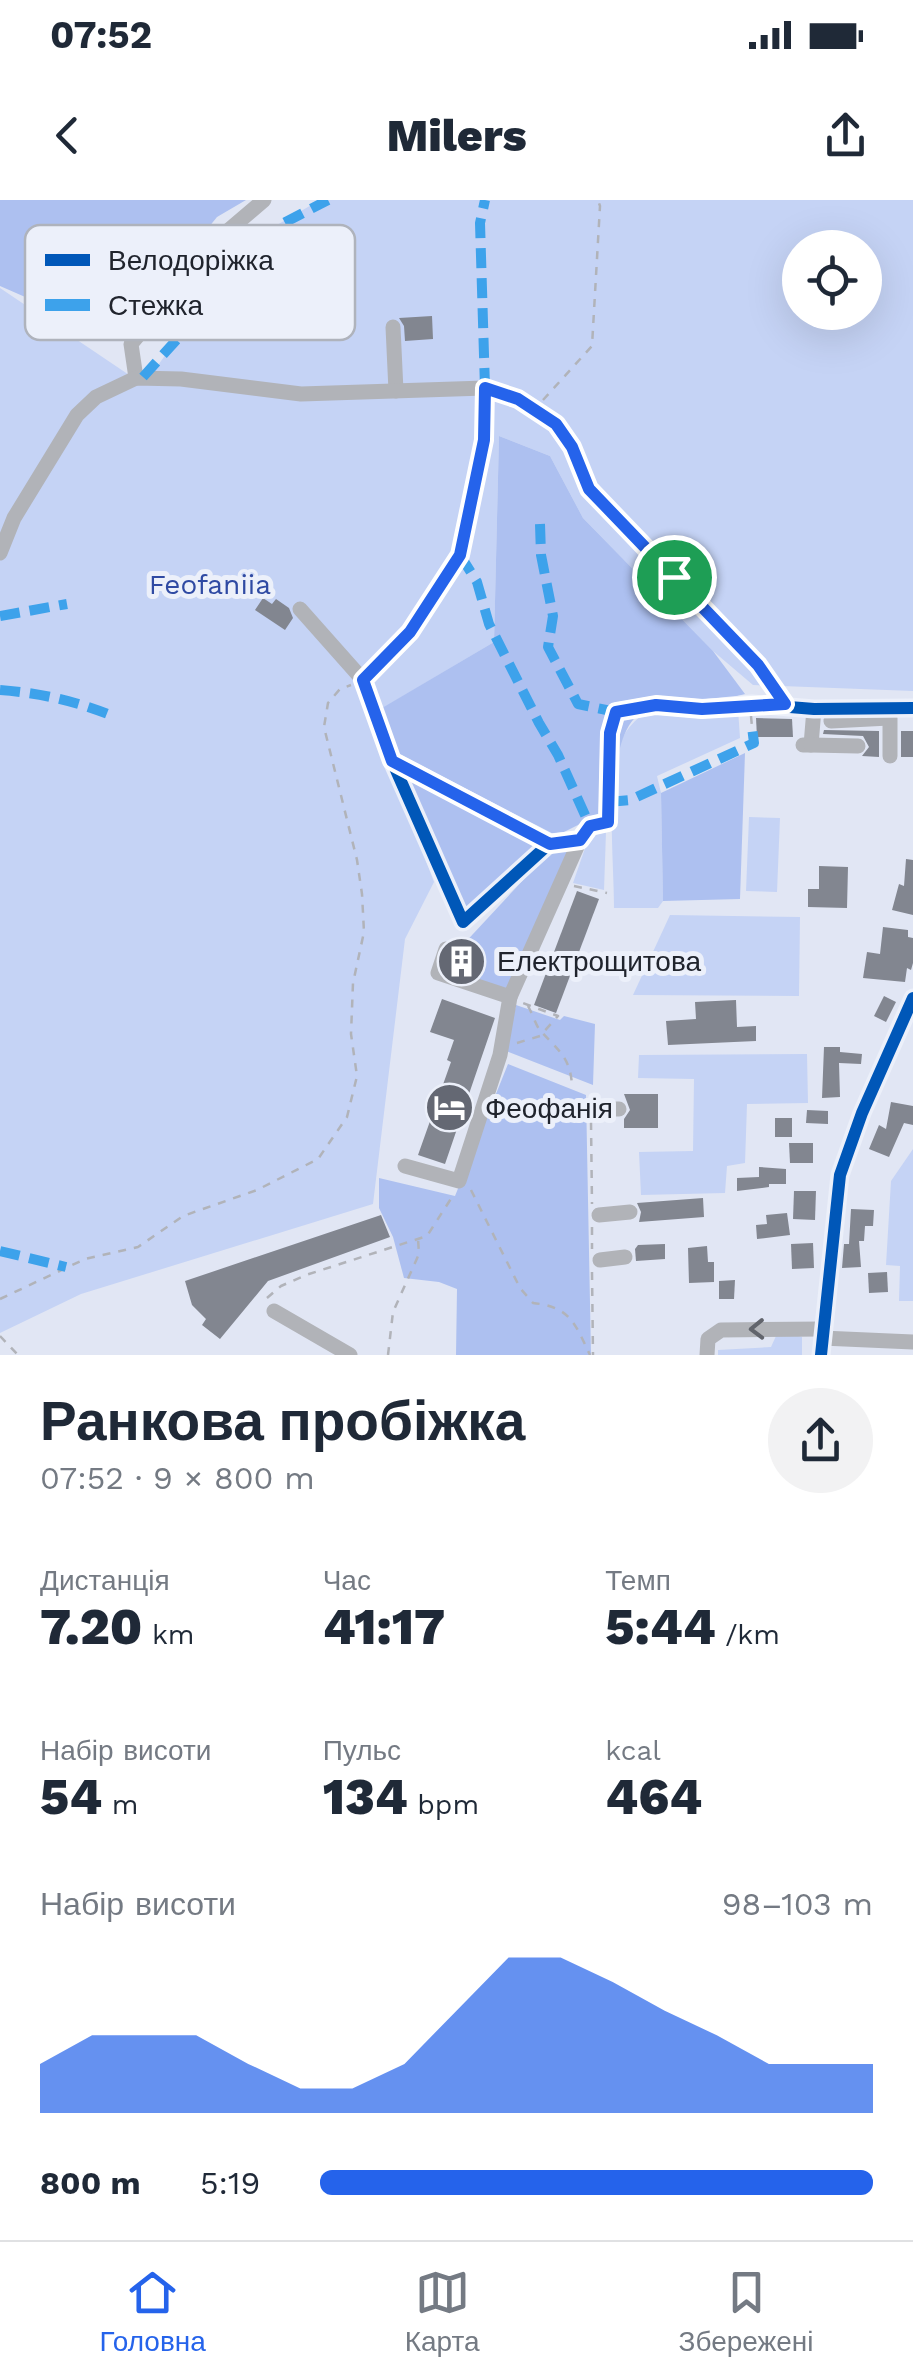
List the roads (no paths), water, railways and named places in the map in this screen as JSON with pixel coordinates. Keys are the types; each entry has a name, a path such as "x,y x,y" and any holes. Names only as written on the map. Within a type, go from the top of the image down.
{"street":[{"path":"235,225 264,200"},
{"path":"393,327 396,390"},
{"path":"134,340 131,344 136,378"},
{"path":"0,554 14,518 78,415 96,397 136,378 181,379 301,394 485,388 535,408 556,424 572,447 589,489 758,665 785,704"},
{"path":"300,609 363,680 392,761 463,922 550,844 580,840"},
{"path":"405,1166 464,1183 502,1048 510,998 580,840 590,826 608,822 610,733 616,712 656,705 702,709 785,704 814,709 913,708"},
{"path":"814,709 807,745 858,746"},
{"path":"830,721 913,717"},
{"path":"890,718 890,756"},
{"path":"392,761 550,844"},
{"path":"446,949 438,973 510,998"},
{"path":"822,1340 840,1175 862,1113 913,998"},
{"path":"598,1109 619,1109"},
{"path":"600,1215 630,1212"},
{"path":"600,1260 625,1257"},
{"path":"270,1304 350,1355"},
{"path":"707,1355 708,1340 720,1330 822,1340 913,1342"}],"place":[{"name":"Електрощитова","path":"462,961"},
{"name":"Феофанія","path":"450,1108"}],"park label":[{"name":"Feofaniia","path":"210,584"}]}
